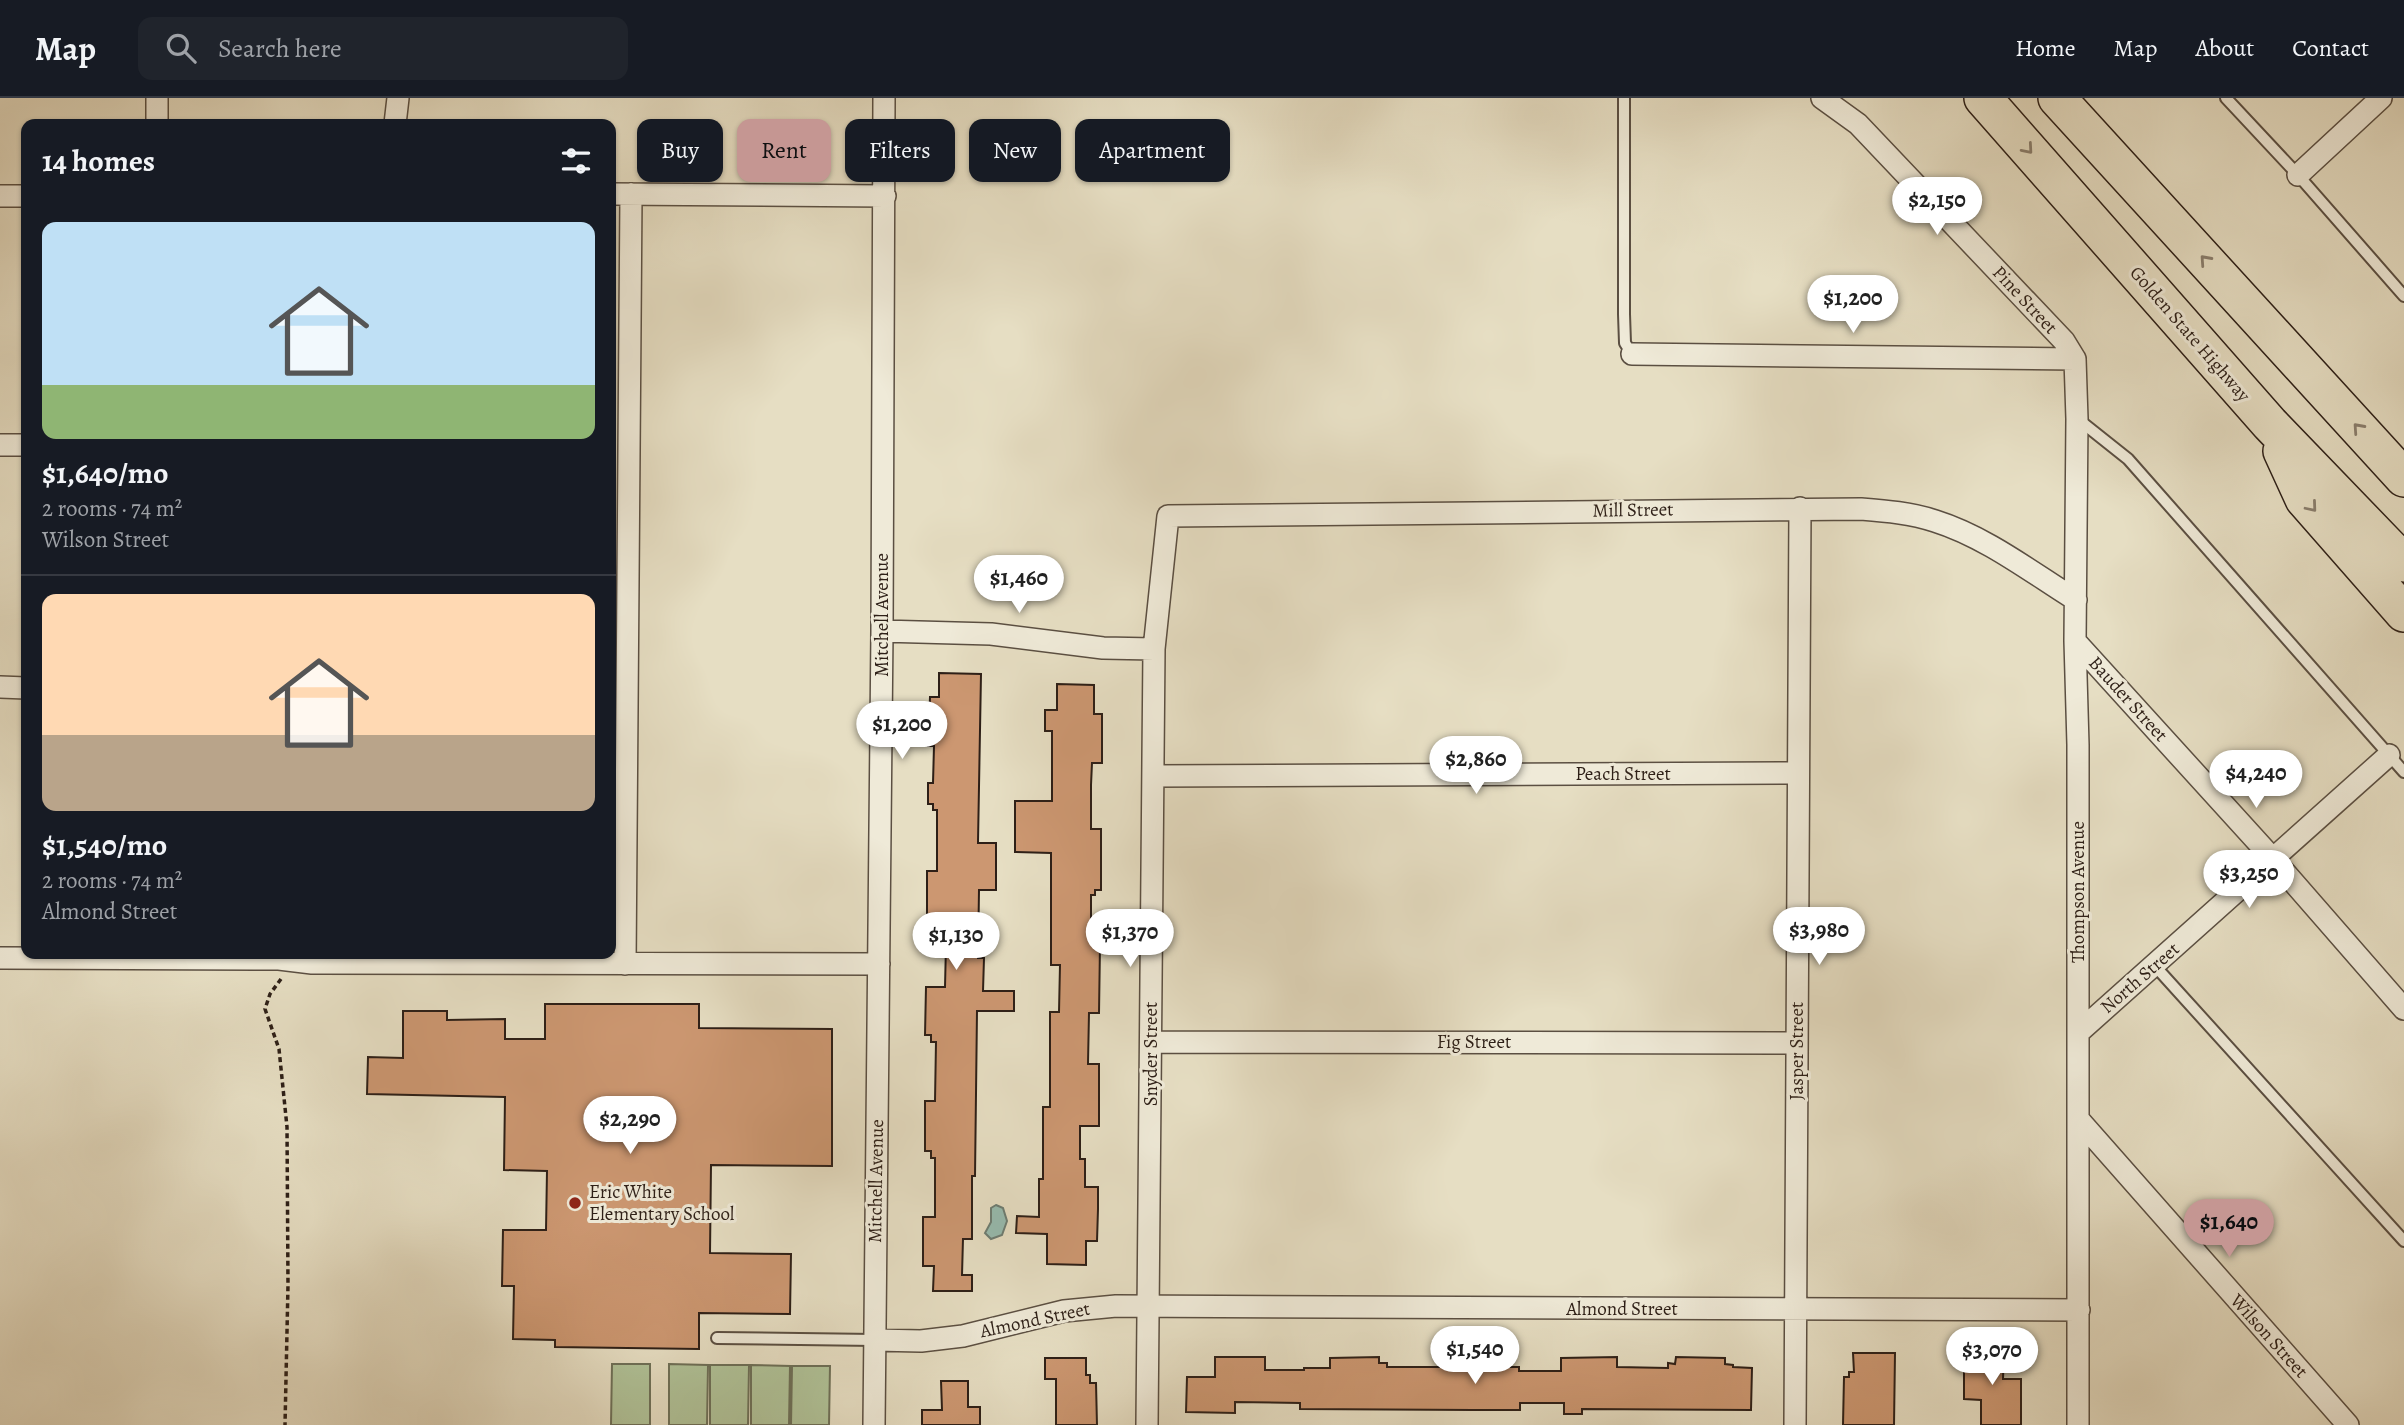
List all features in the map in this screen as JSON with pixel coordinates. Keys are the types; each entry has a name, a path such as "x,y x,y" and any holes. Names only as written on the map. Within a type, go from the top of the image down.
{"highway":[{"name":"Golden State Highway","path":"1983,98 2270,424 2404,563"},
{"path":"2057,98 2404,478"},
{"path":"2270,424 2304,499 2404,613"}],"street":[{"path":"157,98 157,119"},
{"path":"396,119 398,98"},
{"name":"Mitchell Avenue","path":"874,1425 884,98"},
{"name":"Pine Street","path":"1822,98 1858,124 2064,341 2075,359"},
{"path":"2298,175 2381,98"},
{"path":"625,964 619,701 621,194 885,196"},
{"path":"0,196 21,196"},
{"path":"1632,354 2075,359"},
{"name":"Thompson Avenue","path":"2075,359 2079,1032 2078,1425"},
{"path":"0,445 21,445"},
{"name":"Jasper Street","path":"1795,1425 1800,508"},
{"name":"Mill Street","path":"1168,516 1861,509 1901,513 1935,521 1964,532 2001,552 2076,600"},
{"name":"Snyder Street","path":"1147,1425 1154,649 1168,516"},
{"path":"882,631 991,634 1103,648 1154,649"},
{"name":"Bauder Street","path":"2075,640 2274,860 2404,1009"},
{"path":"0,687 21,688"},
{"name":"North Street","path":"2079,1032 2389,755"},
{"name":"Peach Street","path":"1154,776 1798,773"},
{"path":"0,958 21,958"},
{"path":"279,959 326,963 879,964"},
{"name":"Fig Street","path":"1151,1042 1797,1043"},
{"name":"Wilson Street","path":"2078,1121 2348,1425"},
{"name":"Almond Street","path":"875,1340 921,1341 963,1336 1064,1311 1116,1306 2078,1310"}],"lane":[{"path":"1624,98 1623,314 1625,343 1632,354"},
{"path":"2225,98 2298,175 2404,296"},
{"path":"2077,419 2128,459 2404,772"},
{"path":"2155,966 2404,1241"},
{"path":"717,1338 875,1340"}],"path":[{"path":"285,1425 288,1285 286,1127 279,1049 265,1009 270,994 296,961"}],"green space":[{"path":"612,1364 650,1364 650,1425 611,1425"},
{"path":"669,1364 708,1365 707,1425 669,1425"},
{"path":"710,1365 749,1365 748,1425 710,1425"},
{"path":"751,1365 790,1366 789,1425 751,1425"},
{"path":"792,1366 830,1366 829,1425 791,1425"}],"water":[{"path":"996,1205 1003,1208 1007,1221 1002,1235 991,1239 985,1233 991,1222 991,1208"}],"building":[{"path":"939,673 981,674 978,843 996,843 996,890 979,890 978,958 984,958 983,991 1014,991 1014,1011 977,1011 972,1239 963,1239 962,1275 972,1275 972,1291 933,1291 934,1266 923,1266 923,1217 935,1217 935,1158 931,1158 931,1151 925,1151 925,1101 935,1101 936,1042 931,1042 931,1035 925,1035 926,987 945,987 946,945 936,945 936,926 932,926 932,920 927,920 927,871 937,871 937,810 933,810 933,804 928,804 928,783 933,783 934,746 928,746 930,697 939,697"},
{"path":"1057,684 1094,685 1094,714 1102,714 1102,763 1092,763 1091,785 1091,829 1101,829 1101,890 1095,890 1095,895 1091,895 1091,938 1095,938 1095,944 1100,945 1099,1013 1089,1013 1088,1064 1099,1064 1099,1126 1080,1126 1080,1159 1085,1159 1085,1187 1098,1187 1098,1209 1097,1241 1086,1241 1086,1265 1047,1264 1047,1234 1016,1233 1017,1216 1039,1217 1039,1179 1043,1179 1043,1107 1050,1107 1050,1012 1059,1012 1060,965 1051,965 1051,853 1015,852 1015,801 1052,801 1052,731 1045,731 1045,710 1057,710"},
{"path":"545,1004 699,1004 699,1028 832,1029 832,1166 711,1165 710,1253 791,1254 790,1314 699,1313 699,1349 555,1347 555,1340 513,1339 514,1286 502,1286 503,1230 546,1230 547,1171 504,1170 505,1097 367,1094 368,1057 403,1058 403,1011 447,1011 447,1020 505,1019 505,1039 545,1039"},
{"path":"1979,1344 1998,1345 1998,1351 2004,1351 2003,1379 2021,1379 2021,1425 1981,1425 1981,1400 1964,1399 1964,1350 1979,1350"},
{"path":"1853,1353 1895,1353 1894,1425 1843,1425 1844,1377 1849,1377 1849,1372 1854,1372"},
{"path":"1215,1357 1265,1357 1265,1370 1330,1368 1330,1358 1379,1357 1379,1363 1387,1363 1387,1367 1439,1367 1439,1364 1445,1364 1445,1357 1495,1358 1495,1364 1502,1364 1502,1367 1519,1367 1519,1371 1561,1371 1561,1358 1617,1357 1617,1367 1668,1368 1668,1363 1675,1364 1676,1357 1725,1358 1725,1364 1733,1367 1752,1368 1751,1410 1582,1409 1582,1414 1564,1414 1564,1403 1520,1403 1520,1410 1473,1410 1300,1409 1300,1403 1235,1402 1235,1413 1186,1412 1187,1377 1215,1377"},
{"path":"1045,1358 1086,1358 1086,1375 1090,1375 1090,1383 1096,1383 1097,1425 1056,1425 1056,1379 1045,1379"},
{"path":"941,1381 968,1381 968,1407 980,1407 980,1425 922,1425 922,1410 942,1410"}],"place":[{"name":"Eric White Elementary School","path":"575,1203"}]}
